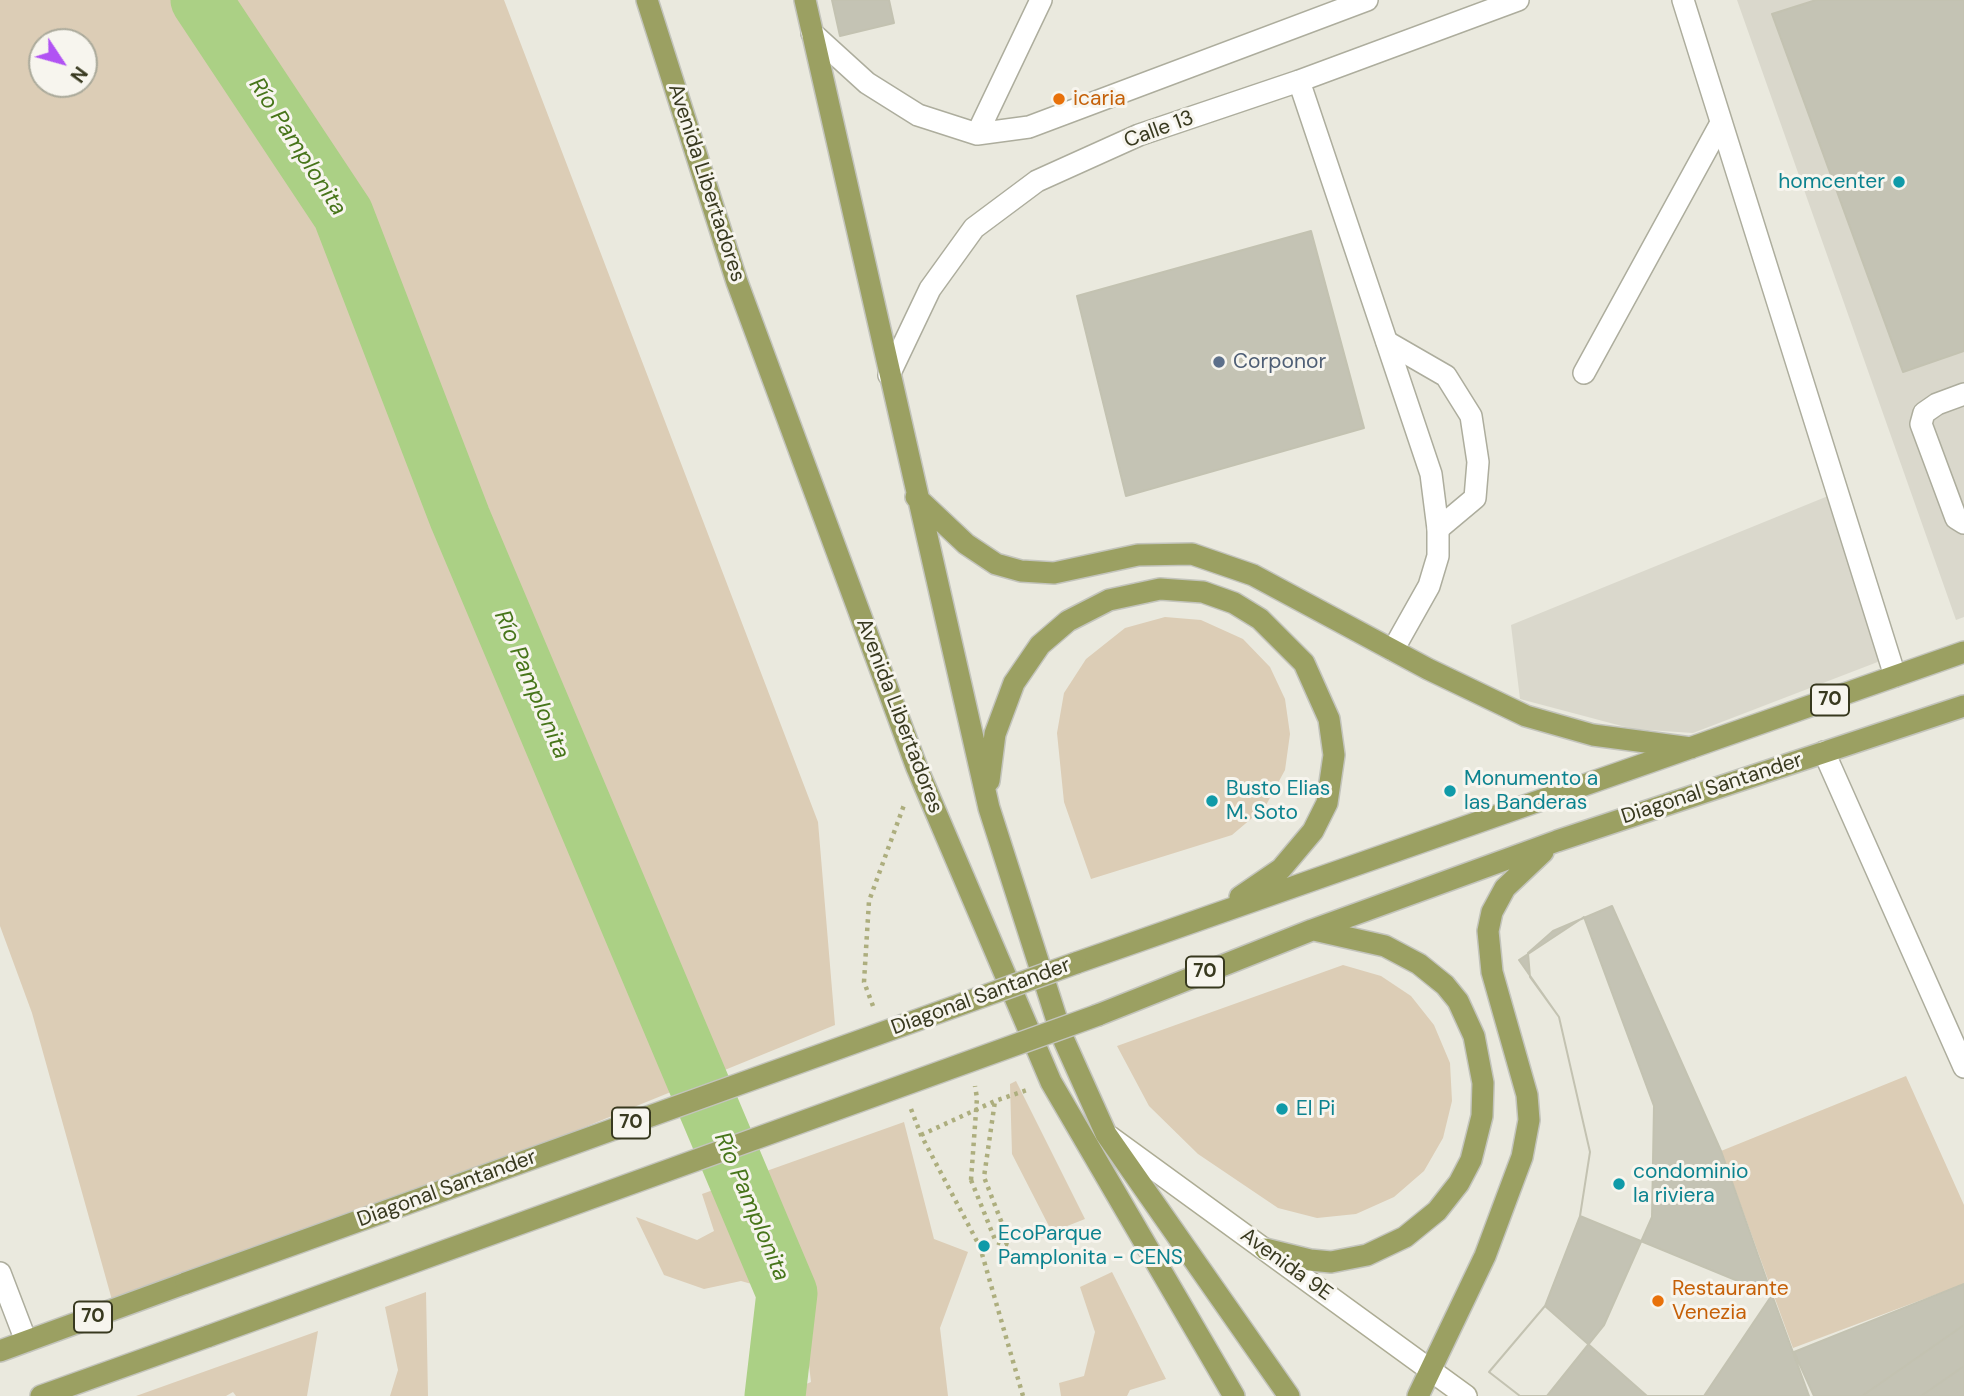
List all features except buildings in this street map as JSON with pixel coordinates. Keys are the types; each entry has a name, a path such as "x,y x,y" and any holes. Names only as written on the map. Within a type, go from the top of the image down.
{"main road":[{"name":"Avenida Libertadores","path":"648,0 737,282 917,768 1051,1082 1234,1396"},
{"path":"805,0 916,497 989,808 1062,1036 1106,1134 1289,1396"},
{"path":"916,497 966,544 1006,567 1021,571 1054,573 1139,555 1192,554 1253,575 1486,699 1526,716 1593,736 1697,748"},
{"path":"989,808 990,770 1000,714 1021,669 1051,635 1092,607 1143,591 1196,591 1234,603 1261,619 1283,638 1313,678 1333,737 1333,771 1327,803 1293,857 1248,893 1202,919"},
{"name":"Diagonal Santander","path":"0,1350 1076,963 1697,748 1964,652"},
{"name":"Diagonal Santander","path":"41,1396 1098,1015 1312,930 1557,841 1964,706"},
{"path":"1418,1396 1466,1299 1501,1218 1519,1167 1529,1120 1525,1080 1490,964 1488,931 1492,912 1512,879 1557,841"},
{"path":"1265,1249 1310,1261 1331,1262 1367,1255 1405,1237 1437,1211 1459,1184 1471,1160 1482,1116 1483,1083 1474,1036 1458,1001 1445,985 1419,964 1385,946 1312,930"}],"street":[{"path":"977,134 1041,0"},
{"path":"1314,19 1324,0"},
{"path":"812,33 867,83 918,116 977,134 1029,127 1367,0"},
{"name":"Calle 13","path":"889,375 930,289 974,228 1037,181 1139,135 1299,82 1518,0"},
{"path":"1683,0 1895,676"},
{"path":"1299,82 1431,474 1438,528 1438,556 1429,586 1393,650"},
{"path":"1584,373 1721,123"},
{"path":"1387,342 1446,376 1471,416 1478,462 1475,498 1438,528"},
{"path":"1964,394 1937,404 1924,413 1921,424 1956,518 1964,523"},
{"path":"1824,752 1964,1067"},
{"name":"Avenida 9E","path":"1106,1134 1466,1396"},
{"path":"2,1283 26,1341"}],"path":[{"path":"970,1061 977,1098 971,1181 996,1242 1006,1245 1009,1239 984,1177 995,1101"},
{"path":"921,1135 995,1101 1051,1082"}],"shaded area":[{"path":"0,0 504,0 818,822 835,1025 117,1318 32,1013 0,926"},
{"name":"homcenter","path":"1737,0 1964,0 1964,617 1956,620"},
{"path":"1833,494 1888,658 1693,733 1633,729 1520,699 1511,625"},
{"path":"1165,617 1201,620 1243,639 1270,667 1285,699 1290,734 1285,770 1265,807 1232,835 1091,879 1064,802 1057,733 1064,693 1086,659 1125,628"},
{"path":"1343,965 1381,976 1411,996 1434,1025 1450,1063 1452,1101 1443,1138 1424,1171 1394,1197 1356,1214 1317,1218 1278,1208 1198,1154 1149,1106 1117,1046"},
{"path":"1906,1076 1964,1205 1964,1284 1793,1348 1721,1151"},
{"path":"1016,1081 1085,1219 1052,1232 1012,1154 1010,1084"},
{"path":"904,1122 934,1239 968,1252 940,1328 948,1396 778,1396 811,1382 801,1298 741,1281 704,1289 664,1275 636,1217 697,1240 714,1231 702,1194"},
{"path":"1112,1272 1166,1379 1130,1390 1127,1396 1061,1396 1059,1383 1084,1376 1095,1332 1080,1287"},
{"path":"426,1292 428,1396 390,1396 398,1370 385,1307"},
{"path":"318,1331 307,1396 236,1396 233,1392 226,1396 136,1396"}],"waterway":[{"name":"Río Pamplonita","path":"201,0 343,214 460,518 787,1293 775,1396"}],"place":[{"name":"icaria","path":"1059,99"},
{"name":"homcenter","path":"1899,182"},
{"name":"Corponor","path":"1219,362"},
{"name":"Monumento a las Banderas","path":"1450,791"},
{"name":"Busto Elias M. Soto","path":"1212,801"},
{"name":"El Pi","path":"1282,1109"},
{"name":"condominio la riviera","path":"1619,1184"},
{"name":"EcoParque Pamplonita - CENS","path":"984,1246"},
{"name":"Restaurante Venezia","path":"1658,1301"}]}
